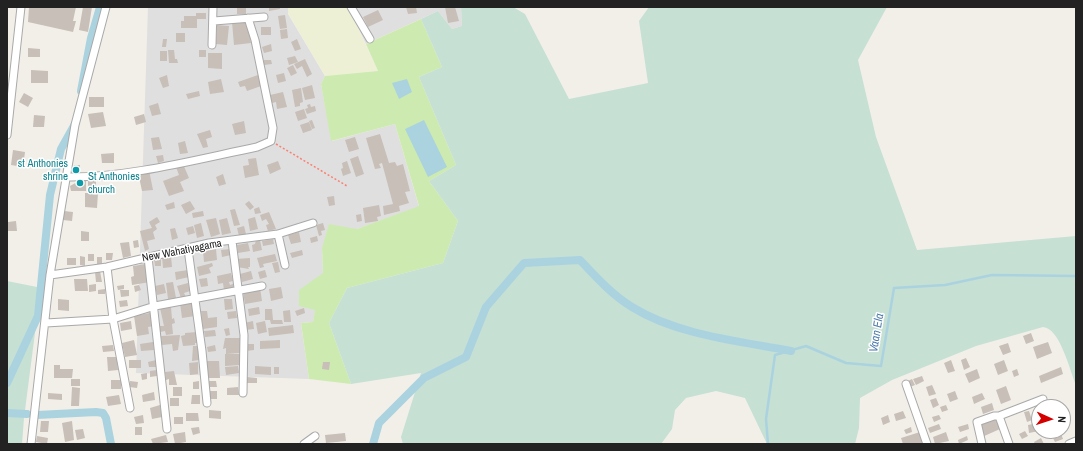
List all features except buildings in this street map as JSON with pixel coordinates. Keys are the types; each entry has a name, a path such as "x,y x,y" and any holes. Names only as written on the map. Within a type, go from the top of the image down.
{"street":[{"path":"7,135 8,111 21,7"},
{"path":"31,444 33,411 46,323 50,275 66,177 75,125 106,7"},
{"path":"212,45 214,21 213,7"},
{"path":"351,7 370,39"},
{"path":"214,21 264,17"},
{"path":"66,177 98,175 153,167 257,147 271,142 273,128 255,40 248,18"},
{"name":"New Wahatiyagama","path":"50,275 107,267 209,243 278,234 313,223"},
{"path":"278,234 285,264"},
{"path":"232,241 244,335 242,393"},
{"path":"188,249 207,402"},
{"path":"148,257 155,306 167,430"},
{"path":"107,267 113,319 130,408"},
{"path":"46,323 113,319 155,306 262,286"},
{"path":"906,384 927,444"},
{"path":"982,444 977,422 994,416 999,416 1031,403"},
{"path":"999,416 1009,444"},
{"path":"304,444 315,436"},
{"path":"1069,444 1076,441"}],"path":[{"path":"271,142 347,186"}],"shaded area":[{"path":"148,7 288,7 288,14 325,76 321,84 332,141 395,124 419,207 357,229 322,248 323,273 313,322 301,323 309,379 136,373"},
{"path":"348,7 461,7 462,26 452,29 438,11 366,44"}],"green space":[{"path":"288,7 348,7 378,71 325,76 288,13"},
{"path":"461,7 513,7 525,14 569,99 648,83 639,21 649,7 887,7 858,60 876,137 917,250 1076,236 1076,385 1064,351 1059,342 1049,329 1043,327 976,346 892,380 860,398 859,428 855,444 767,444 745,398 716,391 686,398 675,410 672,429 661,444 403,444 401,437 421,373 351,384 329,323 347,288 443,263 458,221 429,181 456,165 419,77 442,67 421,19 438,11 452,29 462,26"},
{"path":"421,19 442,67 419,77 456,165 429,181 458,221 443,263 347,288 329,323 351,384 309,379 301,323 313,322 315,310 299,306 299,290 323,273 322,248 329,224 357,229 419,206 395,124 331,141 321,84 325,76 378,71 366,44"},
{"path":"7,281 37,287 40,294 22,444 7,444"}],"water":[{"path":"407,79 412,92 399,99 392,83"},
{"path":"424,120 447,167 428,177 405,129"}],"waterway":[{"path":"81,91 91,38 100,7"},
{"path":"7,383 38,316 50,195 61,149 75,124"},
{"path":"373,444 379,423 424,378 466,357 486,307 524,263 580,260 618,297 650,317 688,331 791,351"},
{"name":"Vaan Ela","path":"768,444 766,419 775,355 806,346 846,363 881,366 894,288 945,285 992,275 1076,276"},
{"path":"37,415 96,412 103,413 106,418 111,444"},
{"path":"7,413 27,414"}],"place":[{"name":"st Anthonies shrine","path":"76,170"},
{"name":"St Anthonies church","path":"80,183"}]}
